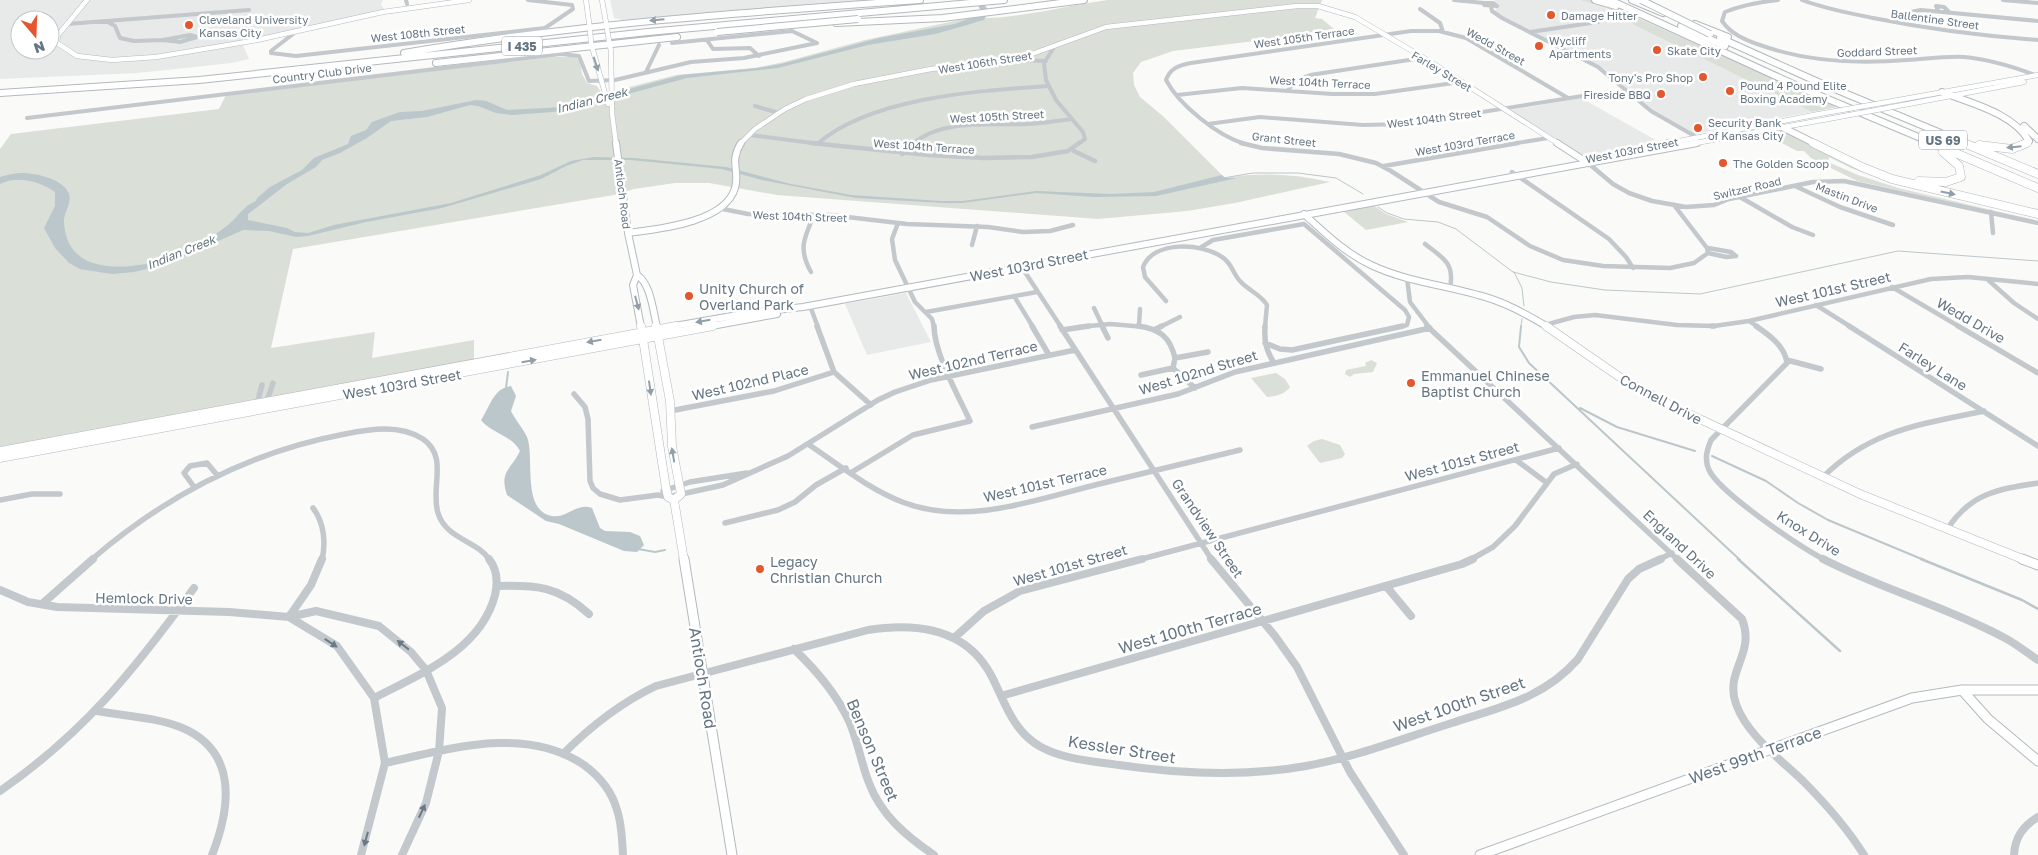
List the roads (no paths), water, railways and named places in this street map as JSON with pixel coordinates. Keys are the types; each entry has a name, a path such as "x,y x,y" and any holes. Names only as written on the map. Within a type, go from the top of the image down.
{"highway":[{"path":"368,60 439,47 607,26 921,0"},
{"path":"737,20 921,0"},
{"name":"I 435","path":"0,93 140,86 295,72 578,40 957,3 971,0"},
{"name":"I 435","path":"0,89 181,79 737,20 1004,0"},
{"path":"1017,5 1050,0"},
{"path":"295,72 360,71 718,32 1068,0"},
{"path":"750,23 784,25 943,18 1084,0"},
{"path":"1595,0 1628,9"},
{"name":"US 69","path":"1610,0 1712,48 2038,188"},
{"name":"US 69","path":"1626,0 1794,77 2038,181"},
{"path":"1632,0 1740,42 1794,68 1818,82"},
{"path":"1641,0 1710,34 1818,82 2038,174"},
{"path":"1946,136 2000,148 2022,147 2029,141 2024,132 2010,122 1950,93"},
{"path":"1950,93 2015,120 2038,139"},
{"path":"1781,124 1889,173 1934,182 1951,182 1962,177 1963,172 1956,162 1926,140"},
{"path":"1781,124 1857,165 1892,178 1930,189 2038,214"}],"main road":[{"path":"87,0 58,35 57,43 61,49 82,56 128,60 168,57 396,9 469,0"},
{"name":"Antioch Road","path":"586,0 592,45 604,92 612,113"},
{"name":"Antioch Road","path":"602,0 609,43 612,113 628,233 637,275 643,280 648,292 658,333 670,411 672,446 679,485 672,495"},
{"name":"Farley Street","path":"1318,6 1348,13 1588,163"},
{"name":"West 106th Street","path":"750,135 778,113 815,96 849,85 966,64 1008,60 1052,49 1079,35 1106,27 1288,7 1318,6"},
{"name":"West 103rd Street","path":"0,458 259,407 643,336 764,311 806,306 909,288 1256,223 1304,217 1705,142 1820,114 1950,93 2038,76"},
{"name":"West 103rd Street","path":"1304,217 1420,189 1696,137 1828,119 2038,76"},
{"path":"628,233 680,224 701,217 718,208 734,191 736,184 734,157 738,146 750,135"},
{"name":"Connell Drive","path":"1304,217 1356,258 1386,272 1496,301 1545,325 1621,378 1672,406 1868,497 2038,565"},
{"name":"Antioch Road","path":"637,275 632,284 672,495 732,855"},
{"name":"West 103rd Street","path":"658,333 777,314 806,306"},
{"path":"764,311 777,314"},
{"name":"West 103rd Street","path":"0,451 259,407 268,402 643,336"},
{"path":"1962,690 1988,719 2038,762"},
{"name":"West 99th Terrace","path":"1480,855 1912,698 1962,690 2038,690"}],"street":[{"name":"West 108th Street","path":"291,32 293,34 271,51 271,53 294,56 545,28 573,9 573,7 565,3 528,0"},
{"path":"1454,0 1497,5 1491,7"},
{"path":"1771,1 1778,0"},
{"name":"Ballentine Street","path":"1802,0 1889,22 2038,40"},
{"path":"2003,0 2038,3"},
{"name":"Goddard Street","path":"1771,1 1731,9 1724,12 1722,21 1730,32 1742,38 1773,51 1799,57 1844,62 1963,57 2004,64 2038,76"},
{"path":"1484,2 1502,18 1598,67 1651,111 1705,142"},
{"path":"1420,9 1440,22 1443,32"},
{"path":"67,24 249,10"},
{"path":"1889,22 1900,21 1910,12 1938,10 2038,21"},
{"path":"1904,17 1909,22 1918,26"},
{"path":"106,21 115,26 120,38 134,41 174,41 197,37 193,35 174,36 163,40"},
{"path":"1530,32 1598,22"},
{"name":"West 105th Terrace","path":"1170,71 1191,63 1384,35 1420,30 1443,32"},
{"path":"602,80 610,80 693,61 759,56 817,43 792,32 672,43"},
{"name":"Wedd Street","path":"1443,32 1471,41 1568,98"},
{"path":"707,40 712,49 750,48 759,56"},
{"path":"646,72 658,45"},
{"path":"1052,49 1046,60 1044,72 1048,86 1056,100 1083,132 1085,139 1081,146 1074,151 1095,161"},
{"name":"Country Club Drive","path":"27,118 561,54 579,56 584,66 586,78 589,81 602,80"},
{"path":"1288,90 1298,80 1310,75 1422,58"},
{"path":"1008,60 1046,60"},
{"name":"Grant Street","path":"1170,71 1166,82 1177,95 1220,133 1241,143 1262,147 1339,154 1365,160 1384,166 1402,176 1425,194"},
{"name":"West 104th Terrace","path":"1177,95 1228,88 1376,94 1461,82"},
{"path":"817,144 841,125 862,115 883,109 979,92 1048,86"},
{"name":"West 104th Street","path":"1208,124 1260,117 1363,125 1391,125 1595,94 1629,92"},
{"path":"755,106 778,113"},
{"name":"West 105th Street","path":"902,154 920,137 949,127 1032,124 1072,119"},
{"name":"West 104th Terrace","path":"750,135 902,154 999,158 1055,156 1074,151"},
{"name":"West 103rd Terrace","path":"1384,166 1548,138"},
{"name":"Switzer Road","path":"1588,163 1613,184 1629,193 1652,201 1674,205 1705,206 1740,197 1824,181 1854,182 2038,223"},
{"path":"1512,172 1550,200 1612,240 1625,253 1633,268"},
{"name":"Mastin Drive","path":"1795,186 1832,204 1894,225"},
{"path":"1425,194 1441,203 1475,212 1496,221 1531,247 1552,257 1579,264 1633,268 1684,267 1699,262 1708,250"},
{"path":"1740,197 1792,227 1812,235"},
{"path":"1674,205 1685,223 1701,238 1708,250 1726,257 1736,256 1731,252 1708,250"},
{"name":"West 104th Street","path":"718,208 748,214 814,214 898,223 977,226 1035,232 1050,231 1073,225"},
{"path":"1991,212 1993,233"},
{"path":"811,272 804,260 802,244 814,214"},
{"path":"1304,217 1347,261 1356,258"},
{"name":"West 103rd Street","path":"1213,240 1304,217"},
{"path":"852,472 914,435 970,420 938,349 932,319 918,306 895,260 892,247 894,232 898,223"},
{"path":"972,245 977,226"},
{"path":"1200,248 1213,240 1205,232"},
{"path":"1154,242 1161,250"},
{"path":"1426,244 1450,266 1452,278 1450,288"},
{"path":"1166,301 1145,277 1143,272 1146,261 1154,253 1161,250 1200,248 1222,256 1239,280 1264,299 1268,310 1264,332 1265,344 1274,363"},
{"name":"West 102nd Street","path":"1265,344 1280,349 1292,350 1407,325 1409,317 1405,310 1347,261"},
{"name":"Grandview Street","path":"1021,266 1217,567 1263,621 1297,667 1342,757 1404,855"},
{"name":"West 101st Street","path":"1545,325 1574,317 1595,315 1694,326 1722,326 1942,277 2038,284"},
{"name":"England Drive","path":"1407,278 1410,302 1415,311 1430,328 1742,619 1746,626 1748,642 1734,673 1731,691 1740,714 1842,822 1864,855"},
{"path":"1986,279 2014,303 2038,319"},
{"name":"Wedd Drive","path":"1892,287 2038,373"},
{"path":"926,312 1037,292"},
{"path":"1014,296 1049,355"},
{"name":"Farley Lane","path":"1816,305 2038,446"},
{"path":"806,306 834,372 871,404"},
{"path":"1094,308 1108,338"},
{"path":"1139,326 1140,309"},
{"path":"1154,330 1180,317"},
{"path":"1749,321 1776,342 1787,357 1787,360 1822,369"},
{"path":"1062,330 1102,324 1139,326 1154,330 1169,341 1175,352 1173,368"},
{"name":"West 102nd Street","path":"1032,426 1114,410 1178,394 1235,372 1430,328"},
{"path":"1369,333 1377,340"},
{"name":"West 102nd Terrace","path":"574,394 584,406 588,419 590,481 593,488 609,498 631,500 658,495 672,495 723,485 788,456 871,404 915,385 1075,350"},
{"path":"1175,358 1208,352"},
{"name":"Knox Drive","path":"1787,360 1779,371 1711,440 1706,449 1707,468 1724,488 1813,553 1844,569 1985,628 2012,642 2038,660"},
{"path":"1141,375 1173,368"},
{"path":"1173,368 1194,388"},
{"name":"West 102nd Place","path":"670,411 786,388 834,372"},
{"path":"268,402 273,383"},
{"path":"259,407 262,385"},
{"path":"1823,477 1852,451 1883,435 1919,424 1984,412"},
{"path":"42,604 132,526 194,487 217,475 275,451 342,434 370,430 409,433 418,436 432,449 437,461 435,497 439,517 450,533 476,548 489,559 497,578 496,599 480,628 449,656 374,698"},
{"name":"West 101st Terrace","path":"808,444 894,498 911,505 930,509 966,512 1006,507 1240,450"},
{"name":"West 101st Street","path":"954,638 989,606 1020,591 1559,448"},
{"path":"1516,460 1547,483"},
{"path":"194,487 184,473 193,464 207,463 217,475"},
{"name":"West 100th Terrace","path":"1001,696 1462,564 1492,548 1508,535 1547,483 1559,471 1576,464"},
{"path":"725,523 778,510 795,502 816,485 846,468"},
{"name":"West 102nd Terrace","path":"672,495 679,485 733,474 748,473"},
{"path":"1948,528 1963,508 1973,502 1997,492 2038,483"},
{"path":"0,500 32,494 60,494"},
{"path":"289,618 315,578 323,561 325,536 316,511 313,508"},
{"name":"West 100th Street","path":"1342,757 1512,703 1545,688 1571,667 1628,579 1639,569 1672,552"},
{"path":"497,586 525,585 552,589 566,594 589,614"},
{"path":"1386,586 1410,616"},
{"path":"0,790 69,739 97,711 119,688 194,588"},
{"name":"Hemlock Drive","path":"0,590 13,597 42,604 77,609 229,612 289,618 316,611 379,626 411,652 426,670 442,708 439,751 426,803 402,855"},
{"name":"Hemlock Drive","path":"289,618 337,646 374,698 385,763 361,855"},
{"path":"563,754 592,725 617,705 656,686 887,626 901,625 928,629 954,638"},
{"name":"Kessler Street","path":"954,638 968,646 985,663 1013,721 1034,744 1055,752 1078,758 1170,772 1217,774 1269,772 1307,766 1342,757"},
{"name":"Benson Street","path":"794,649 823,678 849,722 869,784 878,803 891,822 933,855"},
{"path":"97,711 164,723 181,728 196,735 210,747 220,762 226,778 228,797 222,830 212,855"},
{"path":"385,763 470,745 496,743 538,747 563,754 586,765 597,774 608,789 617,807 623,855"},
{"path":"2014,855 2017,837 2026,825 2038,817"}],"water":[{"path":"971,18 981,19 974,23 935,34 868,45 778,68 687,78 565,111 512,115 496,113 470,105 427,117 391,121 367,138 340,153 322,160 316,167 287,184 248,214 248,220 287,228 295,232 308,233 334,225 451,203 541,175 571,161 594,157 634,158 726,167 791,184 851,195 941,201 963,201 1036,191 1110,194 1154,192 1222,175 1225,178 1237,178 1156,196 1094,197 1036,193 962,203 944,203 856,198 762,180 722,169 631,160 583,160 566,166 541,179 442,208 366,222 308,236 296,237 269,231 243,230 167,264 134,272 112,274 80,269 69,263 55,248 44,228 55,206 55,192 28,180 7,181 0,184 0,177 28,173 49,178 62,184 70,198 64,223 67,238 73,250 82,258 105,266 119,267 146,264 178,254 209,238 228,225 270,187 302,170 314,158 348,144 351,136 366,130 372,122 400,112 422,111 476,100 486,101 507,110 563,107 681,75 781,64 879,38 955,24"},
{"path":"511,386 516,396 511,411 527,437 533,494 536,504 542,512 557,516 581,507 592,508 600,528 605,531 630,532 640,536 644,545 637,552 624,551 559,524 546,521 507,495 504,481 505,476 520,451 507,438 481,420 496,394 500,390"}],"waterway":[{"name":"Indian Creek","path":"963,24 981,18 985,11 978,0"},
{"path":"1223,178 1253,173 1298,173 1336,178 1363,194"},
{"path":"1378,207 1387,213 1404,219 1438,222 1456,229 1514,272"},
{"path":"1514,272 1551,282 1605,290 1700,294 1898,251 2038,261"},
{"path":"1514,272 1522,288 1524,306"},
{"path":"1521,327 1522,319"},
{"path":"1521,326 1519,347 1529,363 1740,560"},
{"path":"506,388 508,372"},
{"path":"1580,408 1617,427 1695,451"},
{"path":"1712,456 1766,481 1798,503 1828,520 1924,560"},
{"path":"638,549 655,552 665,550"},
{"path":"1738,559 1840,651"},
{"path":"1921,559 2022,600 2038,609"}],"place":[{"name":"Damage Hitter","path":"1551,15"},
{"name":"Cleveland University Kansas City","path":"189,25"},
{"name":"Wycliff Apartments","path":"1539,46"},
{"name":"Skate City","path":"1657,50"},
{"name":"Tony's Pro Shop","path":"1703,77"},
{"name":"Pound 4 Pound Elite Boxing Academy","path":"1730,91"},
{"name":"Fireside BBQ","path":"1661,94"},
{"name":"Security Bank of Kansas City","path":"1698,128"},
{"name":"The Golden Scoop","path":"1723,163"},
{"name":"Unity Church of Overland Park","path":"689,296"},
{"name":"Emmanuel Chinese Baptist Church","path":"1411,383"},
{"name":"Legacy Christian Church","path":"760,569"}]}
